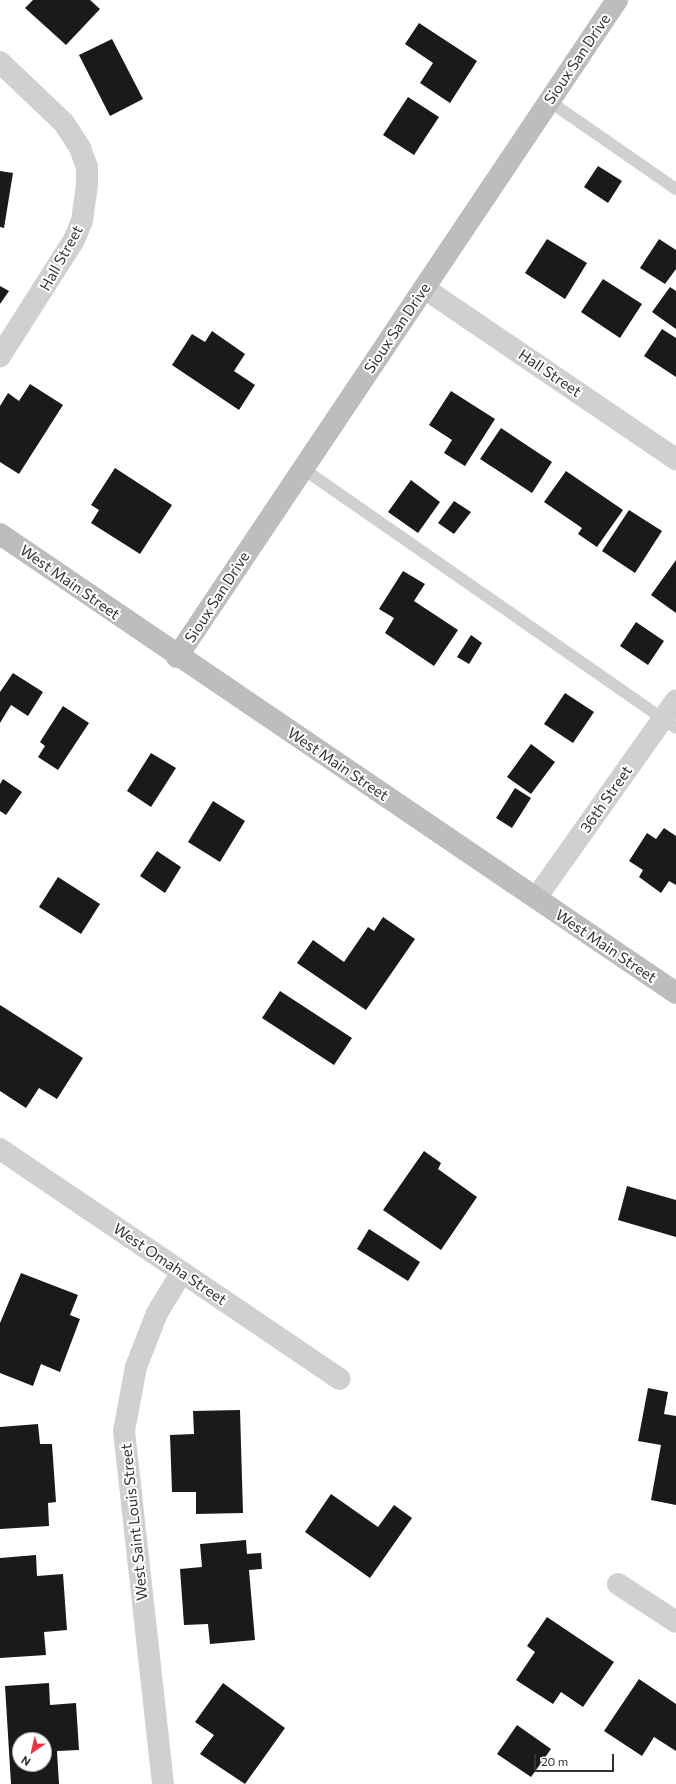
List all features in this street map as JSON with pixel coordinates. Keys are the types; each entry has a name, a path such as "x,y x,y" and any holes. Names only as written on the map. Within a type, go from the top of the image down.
{"street":[{"name":"Sioux San Drive","path":"178,657 302,468 617,0"},
{"name":"Hall Street","path":"0,62 64,123 80,148 87,167 87,185 82,221 74,240 0,356"},
{"name":"Hall Street","path":"424,288 676,459"},
{"name":"West Main Street","path":"0,534 178,657 676,993"},
{"name":"36th Street","path":"536,898 669,724 676,700"},
{"name":"West Omaha Street","path":"0,1149 340,1378"},
{"name":"West Saint Louis Street","path":"163,1784 124,1431 136,1368 157,1313 182,1272"},
{"path":"618,1584 676,1622"}],"lane":[{"path":"549,101 676,189"},
{"path":"302,468 669,724"}],"building":[{"path":"33,0 90,0 100,9 66,45 25,8"},
{"path":"419,23 477,61 450,103 420,83 433,63 405,44"},
{"path":"112,39 143,99 110,116 79,55"},
{"path":"408,97 439,117 414,155 383,135"},
{"path":"598,166 622,181 608,203 584,187"},
{"path":"0,171 13,173 4,228 0,227"},
{"path":"547,239 587,263 565,299 525,273"},
{"path":"659,239 676,250 676,269 665,284 640,268"},
{"path":"603,279 642,304 620,338 581,312"},
{"path":"0,286 9,291 0,304"},
{"path":"670,287 676,291 676,329 652,312"},
{"path":"662,329 676,338 676,377 644,356"},
{"path":"212,331 245,354 234,371 255,385 239,410 172,365 192,334 205,342"},
{"path":"30,384 63,405 19,474 0,462 0,406 8,393 19,401"},
{"path":"451,391 495,419 465,466 444,453 452,440 429,425"},
{"path":"501,428 552,462 532,493 480,459"},
{"path":"115,468 172,505 140,554 91,523 99,510 91,505"},
{"path":"566,471 623,510 597,547 578,534 582,528 544,502"},
{"path":"411,480 440,502 418,533 388,512"},
{"path":"454,501 471,512 454,534 438,523"},
{"path":"629,510 662,531 635,573 602,551"},
{"path":"676,560 676,613 651,595"},
{"path":"403,571 425,584 414,601 458,630 434,666 385,633 394,618 379,609"},
{"path":"636,622 664,641 648,665 620,646"},
{"path":"471,635 482,643 469,664 457,657"},
{"path":"13,673 43,692 28,716 11,705 0,723 0,692"},
{"path":"565,693 594,712 573,743 544,724"},
{"path":"63,706 89,723 58,770 38,757 45,746 40,742"},
{"path":"531,744 555,762 531,794 507,777"},
{"path":"151,753 176,768 151,807 127,791"},
{"path":"3,779 22,792 6,815 0,811 0,784"},
{"path":"515,788 531,798 512,828 496,818"},
{"path":"213,801 245,821 220,862 188,842"},
{"path":"664,828 676,836 676,885 669,881 661,893 639,877 643,870 629,861 647,833 656,839"},
{"path":"157,851 181,867 165,893 140,876"},
{"path":"58,877 100,904 81,934 39,907"},
{"path":"383,917 415,939 366,1010 297,963 313,940 344,962 368,927 374,931"},
{"path":"280,991 352,1038 334,1065 262,1018"},
{"path":"0,1005 83,1058 57,1099 39,1088 26,1108 0,1091"},
{"path":"424,1151 441,1163 438,1169 477,1197 441,1250 383,1210"},
{"path":"627,1186 676,1200 676,1237 618,1220"},
{"path":"369,1229 420,1262 408,1281 357,1249"},
{"path":"21,1273 78,1295 70,1315 80,1319 60,1372 41,1364 33,1386 0,1373 0,1323"},
{"path":"648,1388 668,1392 664,1414 676,1416 676,1505 651,1500 661,1445 638,1441"},
{"path":"240,1410 243,1513 196,1514 196,1492 172,1492 170,1435 194,1434 193,1411"},
{"path":"38,1424 40,1444 52,1444 56,1502 48,1503 49,1526 0,1529 0,1427"},
{"path":"331,1494 378,1527 394,1505 412,1518 370,1578 305,1532"},
{"path":"246,1540 247,1554 261,1553 262,1569 249,1570 255,1640 210,1644 208,1624 184,1625 180,1569 202,1567 200,1544"},
{"path":"36,1555 37,1576 63,1574 67,1630 44,1632 46,1655 0,1658 0,1558"},
{"path":"547,1617 614,1662 583,1707 561,1692 553,1704 516,1680 535,1652 527,1646"},
{"path":"639,1679 676,1704 676,1751 654,1737 642,1756 604,1731"},
{"path":"49,1683 50,1705 76,1703 79,1750 57,1751 59,1784 11,1784 5,1686"},
{"path":"223,1683 285,1728 245,1784 200,1754 214,1735 195,1722"},
{"path":"517,1725 551,1749 531,1777 497,1754"}]}
